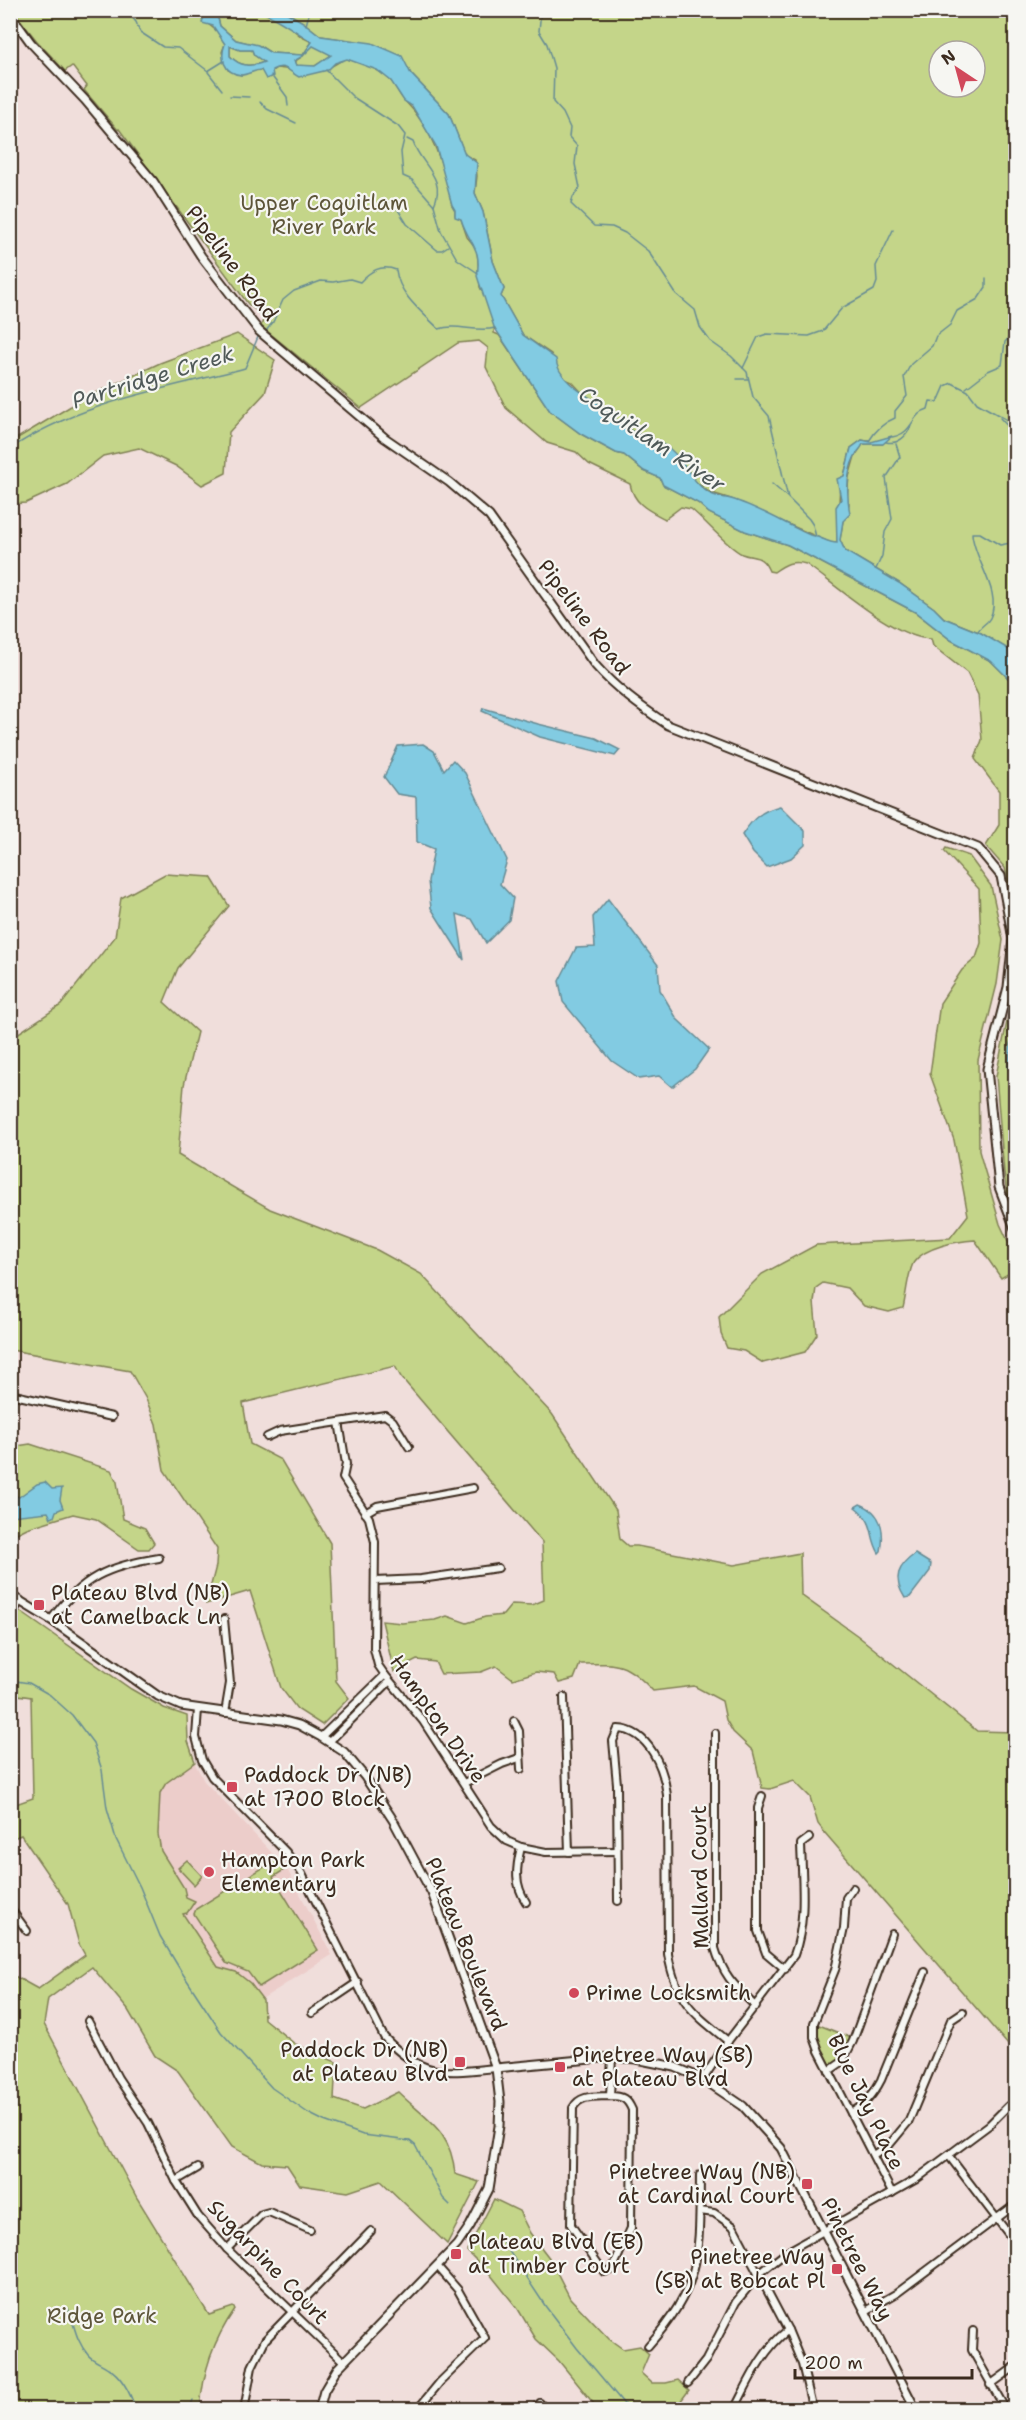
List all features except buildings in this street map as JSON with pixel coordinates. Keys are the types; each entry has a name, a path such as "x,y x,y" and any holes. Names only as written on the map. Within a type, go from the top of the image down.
{"street":[{"name":"Pipeline Road","path":"10,14 31,43 85,100 153,181 201,256 259,331 385,438 449,482 489,516 595,665 619,690 668,725 978,848 1001,876 1014,939 1008,987 987,1069 997,1177 1016,1231"},
{"path":"10,1394 112,1417"},
{"path":"267,1437 280,1431 385,1415 393,1421 409,1447"},
{"name":"Hampton Drive","path":"339,1422 346,1464 343,1478 365,1513 375,1542 374,1649 378,1665 389,1682 423,1721 491,1826 507,1841 521,1847 546,1852 617,1851"},
{"path":"365,1513 377,1506 473,1488"},
{"path":"51,1620 66,1600 102,1572 125,1563 159,1558"},
{"path":"375,1581 421,1579 498,1568"},
{"name":"Plateau Boulevard","path":"10,1595 51,1620 158,1696 182,1706 281,1720 321,1737 344,1752 365,1777 393,1820 432,1893 496,2068 500,2102 499,2126 489,2189 470,2226 438,2267 343,2361 324,2391 319,2409"},
{"path":"10,1619 20,1600"},
{"path":"224,1618 230,1683 225,1713"},
{"path":"321,1737 385,1675"},
{"path":"329,1742 389,1682"},
{"path":"564,1697 569,1852"},
{"path":"198,1709 196,1737 202,1760 212,1777 284,1850 301,1872 384,2037 402,2055 422,2067 449,2073 496,2068"},
{"path":"514,1721 519,1731 521,1769"},
{"path":"618,1900 617,1784 613,1741 618,1729 627,1729 642,1740 658,1761 665,1777 668,1795 668,1954 672,1976 690,2009 728,2041"},
{"name":"Mallard Court","path":"715,1733 715,1948 728,1980 756,2007"},
{"path":"464,1783 519,1758"},
{"path":"762,1796 758,1808 758,1931 766,1953 785,1969"},
{"path":"703,2079 728,2041 794,1955 800,1940 802,1920 801,1844 809,1838"},
{"path":"521,1847 516,1865 517,1882 518,1890 526,1902"},
{"name":"Blue Jay Place","path":"853,1888 846,1898 844,1928 835,1970 814,2023 814,2037 892,2193"},
{"path":"10,1908 27,1931"},
{"path":"829,2071 842,2062 853,2041 892,1934"},
{"path":"851,2113 859,2109 874,2094 925,1972"},
{"path":"312,2013 358,1982"},
{"path":"873,2155 890,2144 909,2121 951,2020 963,2012"},
{"name":"Sugarpine Court","path":"88,2021 118,2078 148,2122 176,2181 198,2216 226,2249 343,2361"},
{"path":"610,2096 612,2057"},
{"name":"Pinetree Way","path":"496,2068 612,2057 636,2058 675,2067 703,2079 749,2110 781,2148 916,2409"},
{"path":"610,2096 622,2096 628,2101 632,2110 631,2228 612,2270 604,2272 571,2225 573,2108 576,2101 583,2097 610,2096"},
{"path":"688,2382 706,2360 736,2302 759,2274 788,2251 892,2193 949,2156 1008,2106"},
{"path":"949,2156 1016,2244"},
{"path":"176,2181 198,2168"},
{"path":"648,2346 671,2320 688,2290 699,2245 700,2175"},
{"path":"866,2311 897,2293 1016,2204"},
{"path":"700,2211 714,2213 733,2226 788,2330 802,2364 813,2409"},
{"path":"226,2249 262,2214 269,2212 310,2230"},
{"path":"244,2409 249,2376 256,2355 266,2340 371,2231"},
{"path":"417,2409 440,2382 485,2338 458,2290 438,2267"},
{"path":"734,2409 765,2353 775,2340 788,2330"},
{"path":"973,2331 972,2350 990,2385 1006,2409"},
{"path":"990,2385 1016,2366"},
{"path":"533,2409 540,2403"}],"shaded area":[{"name":"Hampton Park Elementary","path":"190,1754 204,1781 287,1869 332,1955 246,2009 206,1977 150,1820 150,1791"}],"green space":[{"name":"Upper Coquitlam River Park","path":"13,11 198,11 204,15 203,20 218,32 225,44 222,52 228,70 241,75 257,70 271,72 276,68 302,70 323,68 347,59 371,67 388,77 423,124 436,149 455,215 461,219 467,237 477,249 480,287 495,316 494,333 499,335 550,411 581,434 624,455 644,471 660,478 663,485 698,503 709,513 745,531 788,545 915,612 951,640 991,661 1015,685 1015,907 1005,868 986,846 999,825 999,791 975,759 982,740 978,695 967,673 933,646 931,639 917,637 884,621 806,564 793,563 774,572 769,571 761,559 736,551 691,509 681,507 665,519 638,501 630,484 589,464 576,452 547,443 506,408 486,367 488,348 479,341 458,343 361,408 261,326 264,317 248,304 119,129 84,90 87,86 72,66 65,71"},
{"path":"216,11 232,13 260,11 284,22 312,42 303,55 313,45 332,55 315,66 299,67 294,62 303,56 271,53 260,46 236,40 220,26"},
{"path":"284,11 1015,11 1015,654 981,633 944,618 899,583 845,551 840,540 849,504 847,498 849,477 855,456 863,444 883,444 862,440 851,448 840,483 837,543 831,543 731,499 709,492 691,478 682,461 658,442 623,427 597,403 588,399 572,382 565,379 556,367 551,354 523,335 501,296 504,289 493,261 483,212 475,193 477,176 475,160 465,155 449,114 411,74 401,56 348,40 321,36"},
{"path":"230,46 240,50 252,50 254,55 264,62 255,65 242,64 230,56"},
{"path":"237,334 275,360 265,393 229,432 226,473 202,485 176,466 139,448 103,456 67,484 26,503 11,504 11,442 81,400 160,363"},
{"path":"946,848 969,856 991,886 1003,940 997,984 978,1060 979,1151 1000,1224 1015,1256 1015,1270 1001,1278 975,1240 933,1249 914,1262 903,1308 889,1312 864,1306 847,1288 823,1283 816,1288 814,1302 817,1334 805,1352 763,1363 744,1351 727,1348 721,1334 719,1317 762,1274 816,1245 950,1238 968,1215 954,1140 930,1074 940,1003 962,970 976,958 981,943 979,889 944,851"},
{"path":"165,874 211,877 229,906 178,968 164,1002 197,1032 184,1085 178,1155 270,1209 377,1250 421,1274 552,1414 616,1510 620,1539 628,1546 734,1565 800,1553 801,1595 858,1636 977,1731 1015,1732 1015,2053 825,1833 818,1824 810,1797 794,1781 770,1789 762,1788 753,1751 733,1732 726,1720 722,1701 694,1686 653,1691 636,1674 613,1664 580,1664 574,1679 559,1683 554,1674 536,1672 513,1679 496,1666 481,1672 441,1674 435,1662 417,1660 394,1672 382,1621 402,1623 435,1620 447,1616 467,1623 485,1617 503,1615 512,1604 532,1605 544,1600 542,1542 401,1377 395,1366 243,1403 250,1444 281,1460 330,1543 336,1681 349,1698 322,1725 297,1709 281,1688 250,1591 206,1604 216,1566 217,1549 164,1470 156,1424 146,1399 130,1371 11,1350 11,1038 61,1005 115,937 121,898"},
{"path":"1015,982 1015,1025 1009,1054 1012,1097 1015,1106 1015,1206 1007,1193 1004,1173 996,1076"},
{"path":"30,1444 111,1470 117,1482 123,1519 145,1528 154,1543 149,1549 139,1549 96,1519 73,1514 27,1528 13,1535 11,1533 11,1447"},
{"name":"Ridge Park","path":"18,1610 131,1689 164,1708 187,1716 188,1741 195,1762 166,1783 160,1793 158,1834 161,1851 184,1888 186,1897 195,1901 187,1913 183,1914 218,1967 236,1972 250,1983 263,2000 264,2019 295,2044 336,2062 334,2099 363,2109 398,2092 443,2136 453,2159 455,2174 479,2182 447,2244 381,2181 348,2192 300,2185 287,2165 262,2163 232,2147 178,2071 155,2056 128,2010 92,1967 48,1999 44,2024 137,2198 209,2315 233,2307 235,2309 210,2357 200,2409 11,2409 11,1974 38,1989 85,1955 79,1944 68,1904 21,1835 11,1839 11,1803 16,1804 33,1798 31,1697 11,1694 11,1624"},
{"path":"277,1859 284,1870 273,1877 318,1950 259,1987 248,1972 226,1963 194,1914 196,1909"},
{"path":"187,1860 202,1876 194,1885 178,1868"},
{"path":"814,2023 854,2039 842,2062 829,2071 819,2051"},
{"path":"494,2199 519,2211 530,2233 550,2259 570,2298 609,2339 623,2349 640,2346 649,2354 641,2373 652,2383 678,2380 689,2390 680,2402 685,2409 598,2409 559,2361 536,2339 518,2309 490,2274 467,2251"}],"water":[{"path":"198,11 216,11 220,26 236,40 258,45 271,53 303,55 312,42 260,11 284,11 321,36 372,43 402,56 411,74 449,114 465,154 477,163 475,193 483,212 493,261 504,289 501,296 523,335 556,359 557,366 566,379 602,406 621,424 670,449 709,493 741,502 810,535 837,543 836,507 841,499 837,479 844,476 851,448 862,440 871,442 892,436 883,444 863,444 852,463 848,485 850,514 843,521 840,540 845,551 899,583 944,618 981,633 1015,653 1015,685 991,661 951,640 915,612 788,545 745,531 709,513 698,503 663,485 660,478 644,471 624,455 581,434 550,411 494,327 477,276 478,258 461,219 455,217 455,210 436,146 412,106 404,101 391,81 377,70 347,59 335,63 328,70 299,77 280,67 272,70 273,76 266,79 261,70 244,75 235,74 224,64 225,44 213,26 202,23 204,15","holes":["230,46 240,50 252,50 254,55 264,62 255,65 242,64 230,56","313,46 331,55 315,66 296,65 294,61"]},
{"path":"483,708 596,738 620,750 615,756 540,737 482,711"},
{"path":"423,744 434,751 444,770 453,760 465,773 507,860 500,884 513,898 509,920 486,943 472,919 457,914 464,960 431,908 428,881 434,849 417,842 416,797 397,794 384,777 398,746"},
{"path":"780,806 805,831 805,845 791,858 767,867 753,853 742,835 758,816"},
{"path":"608,899 658,965 660,990 677,1019 709,1049 695,1069 672,1087 659,1076 639,1079 612,1061 563,1002 559,981 576,948 595,947 593,917"},
{"path":"1015,1025 1015,1106 1008,1067 1010,1044"},
{"path":"45,1482 52,1489 62,1488 60,1500 63,1508 56,1511 54,1517 51,1518 48,1512 11,1516 11,1494 19,1497 37,1484"},
{"path":"860,1504 873,1512 880,1523 882,1536 879,1553 869,1524 855,1507"},
{"path":"915,1554 931,1564 930,1571 910,1597 905,1598 899,1584 899,1573 904,1563"}],"waterway":[{"path":"126,10 136,22 140,32 163,47 178,48 208,71 224,61"},
{"path":"306,25 310,10"},
{"path":"541,10 539,31 547,44 554,68 553,102 563,113 570,128 569,137 577,146 575,164 580,188 571,204 594,226 612,227 625,233 648,251 676,294 695,310 700,327 710,341 731,356 747,372 753,397 769,416 788,498 809,519 816,537"},
{"path":"326,70 353,97 398,126 405,135 401,152 403,176 412,180 434,205 441,231 457,259 478,273"},
{"path":"208,72 222,90"},
{"path":"271,75 287,97 288,106"},
{"path":"230,96 249,97"},
{"path":"260,102 267,109 296,123"},
{"path":"407,139 413,142 435,179 437,195 434,205"},
{"path":"397,208 407,224 437,250 448,246"},
{"path":"743,368 758,337 767,334 809,336 823,331 842,308 874,290 877,282 876,266 893,230"},
{"name":"Partridge Creek","path":"266,331 273,322 283,300 294,291 321,281 333,282 350,279 360,282 381,268 396,270 406,295 439,329 446,327 495,328"},
{"path":"869,441 881,427 895,418 895,411 907,396 904,377 911,364 932,346 936,336 950,325 957,311 978,299 986,287 986,278"},
{"path":"966,388 988,371 1002,365 1005,342 1016,330"},
{"name":"Partridge Creek","path":"10,449 65,419 94,408 154,390 245,368 258,337"},
{"path":"737,379 748,379"},
{"path":"892,437 905,432 918,415 928,409 930,401 938,402 945,386 952,383 968,391 977,403 1009,421 1016,416"},
{"path":"1000,418 1016,435"},
{"path":"886,442 901,439 911,426"},
{"path":"876,569 882,556 885,532 892,519 886,478 900,457 896,444"},
{"path":"772,484 787,497"},
{"path":"978,631 990,618 993,597 972,533 980,533 1000,545 1016,542"},
{"path":"10,1680 29,1683 50,1695 72,1715 93,1743 102,1770 107,1808 116,1839 140,1887 160,1936 221,2032 272,2088 308,2113 363,2135 410,2141 415,2145 443,2198 450,2205"},
{"path":"499,2236 546,2307 629,2410"},
{"path":"68,2308 84,2349 92,2359 118,2376 129,2392 136,2410"},
{"path":"189,2410 193,2400"}],"place":[{"name":"Plateau Blvd (NB) at Camelback Ln","path":"39,1605"},
{"name":"Paddock Dr (NB) at 1700 Block","path":"232,1787"},
{"name":"Hampton Park Elementary","path":"209,1872"},
{"name":"Prime Locksmith","path":"574,1993"},
{"name":"Paddock Dr (NB) at Plateau Blvd","path":"460,2062"},
{"name":"Pinetree Way (SB) at Plateau Blvd","path":"560,2067"},
{"name":"Pinetree Way (NB) at Cardinal Court","path":"807,2184"},
{"name":"Plateau Blvd (EB) at Timber Court","path":"456,2254"},
{"name":"Pinetree Way (SB) at Bobcat Pl","path":"837,2269"}],"water label":[{"name":"Coquitlam River","path":"652,439"}]}
